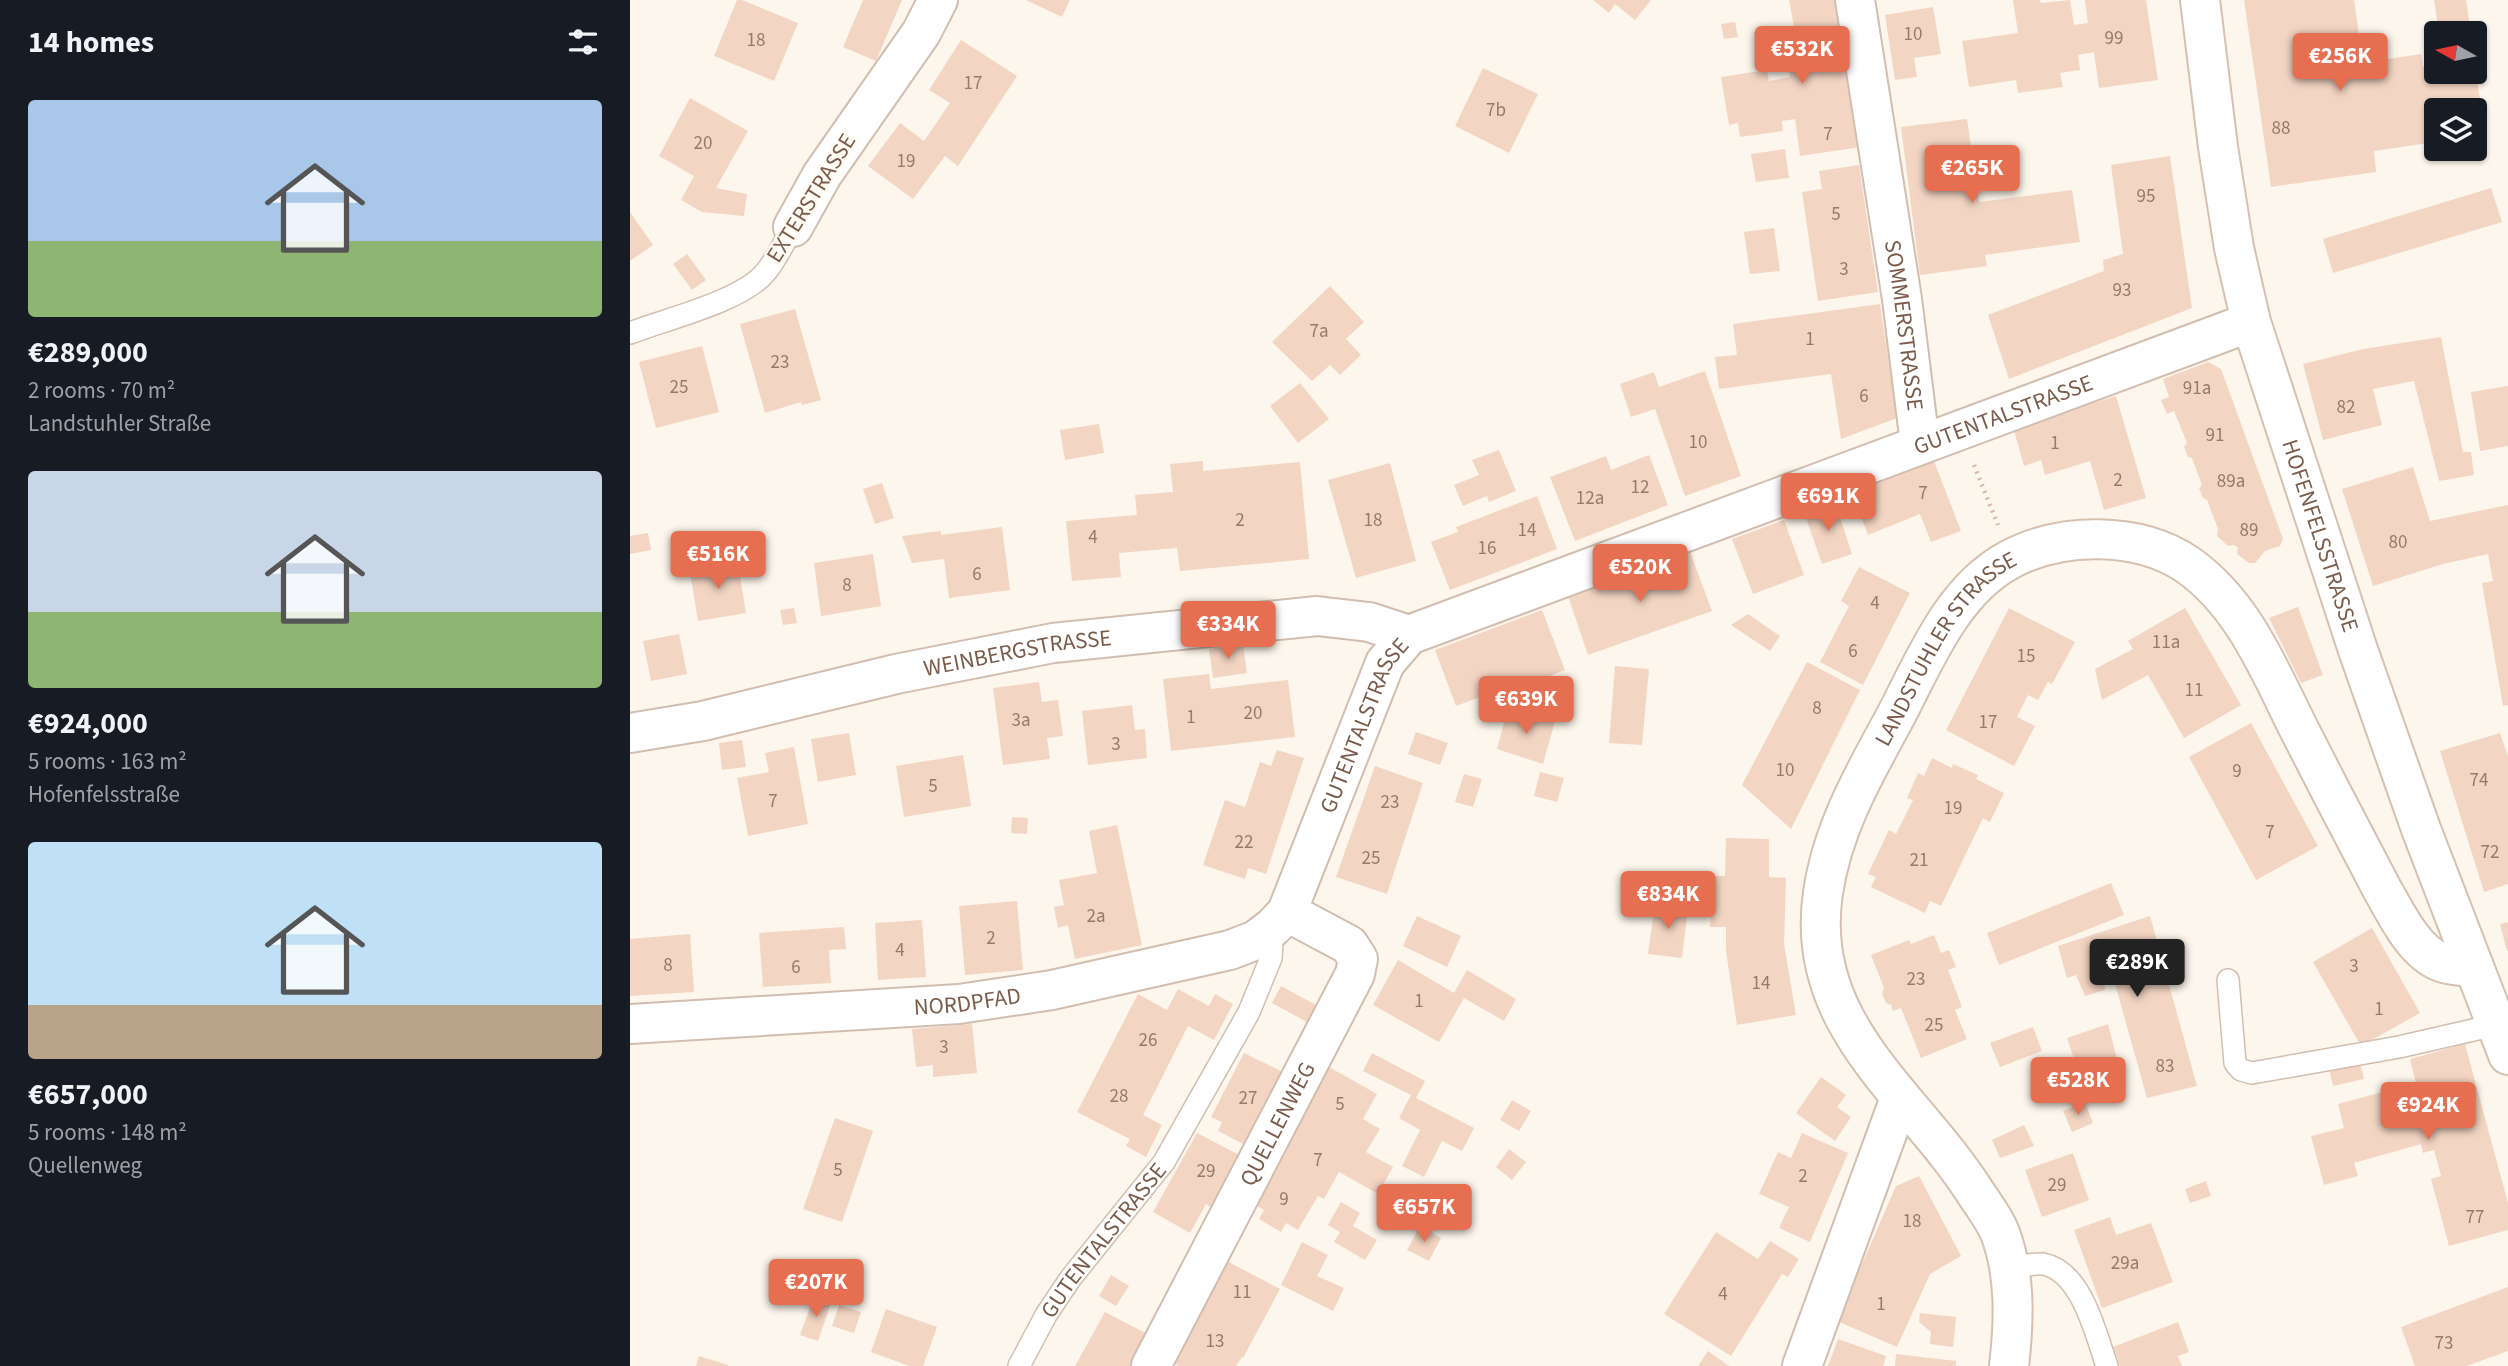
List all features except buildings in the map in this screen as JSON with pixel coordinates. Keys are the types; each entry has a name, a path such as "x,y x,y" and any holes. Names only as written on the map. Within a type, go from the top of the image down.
{"street":[{"name":"EXTERSTRASSE","path":"793,227 822,175 921,33 938,0"},
{"name":"SOMMERSTRASSE","path":"1855,0 1902,299 1920,444"},
{"name":"HOFENFELSSTRASSE","path":"2200,0 2232,236 2251,321 2358,650 2421,830 2504,1045"},
{"name":"GUTENTALSTRASSE","path":"1280,920 1385,663 1409,635 2251,321"},
{"name":"LANDSTUHLER STRASSE","path":"2009,1366 2013,1330 2010,1268 2000,1231 1960,1168 1900,1098 1854,1038 1834,995 1822,942 1822,895 1835,841 1851,799 1938,637 1963,599 1978,582 2011,559 2051,544 2083,540 2144,546 2181,561 2203,576 2224,596 2252,638 2400,920 2421,948 2438,961 2474,967"},
{"name":"WEINBERGSTRASSE","path":"630,733 703,721 975,657 1066,642 1317,616 1369,622 1409,635"},
{"name":"NORDPFAD","path":"630,1024 959,1004 1052,990 1230,950 1256,940 1280,920"},
{"name":"QUELLENWEG","path":"1151,1366 1355,974 1358,959 1349,945 1280,920"},
{"path":"1802,1366 1900,1098"}],"lane":[{"name":"EXTERSTRASSE","path":"630,333 720,301 743,289 764,274 793,227"},
{"name":"GUTENTALSTRASSE","path":"1019,1366 1046,1315 1070,1279 1164,1162 1249,1012 1271,958 1280,920"},
{"path":"2228,980 2235,1063 2241,1070 2252,1073 2399,1047 2504,1045"},
{"path":"2010,1268 2042,1264 2058,1271 2074,1285 2085,1304 2107,1366"}],"path":[{"path":"1960,428 2011,559"}]}
